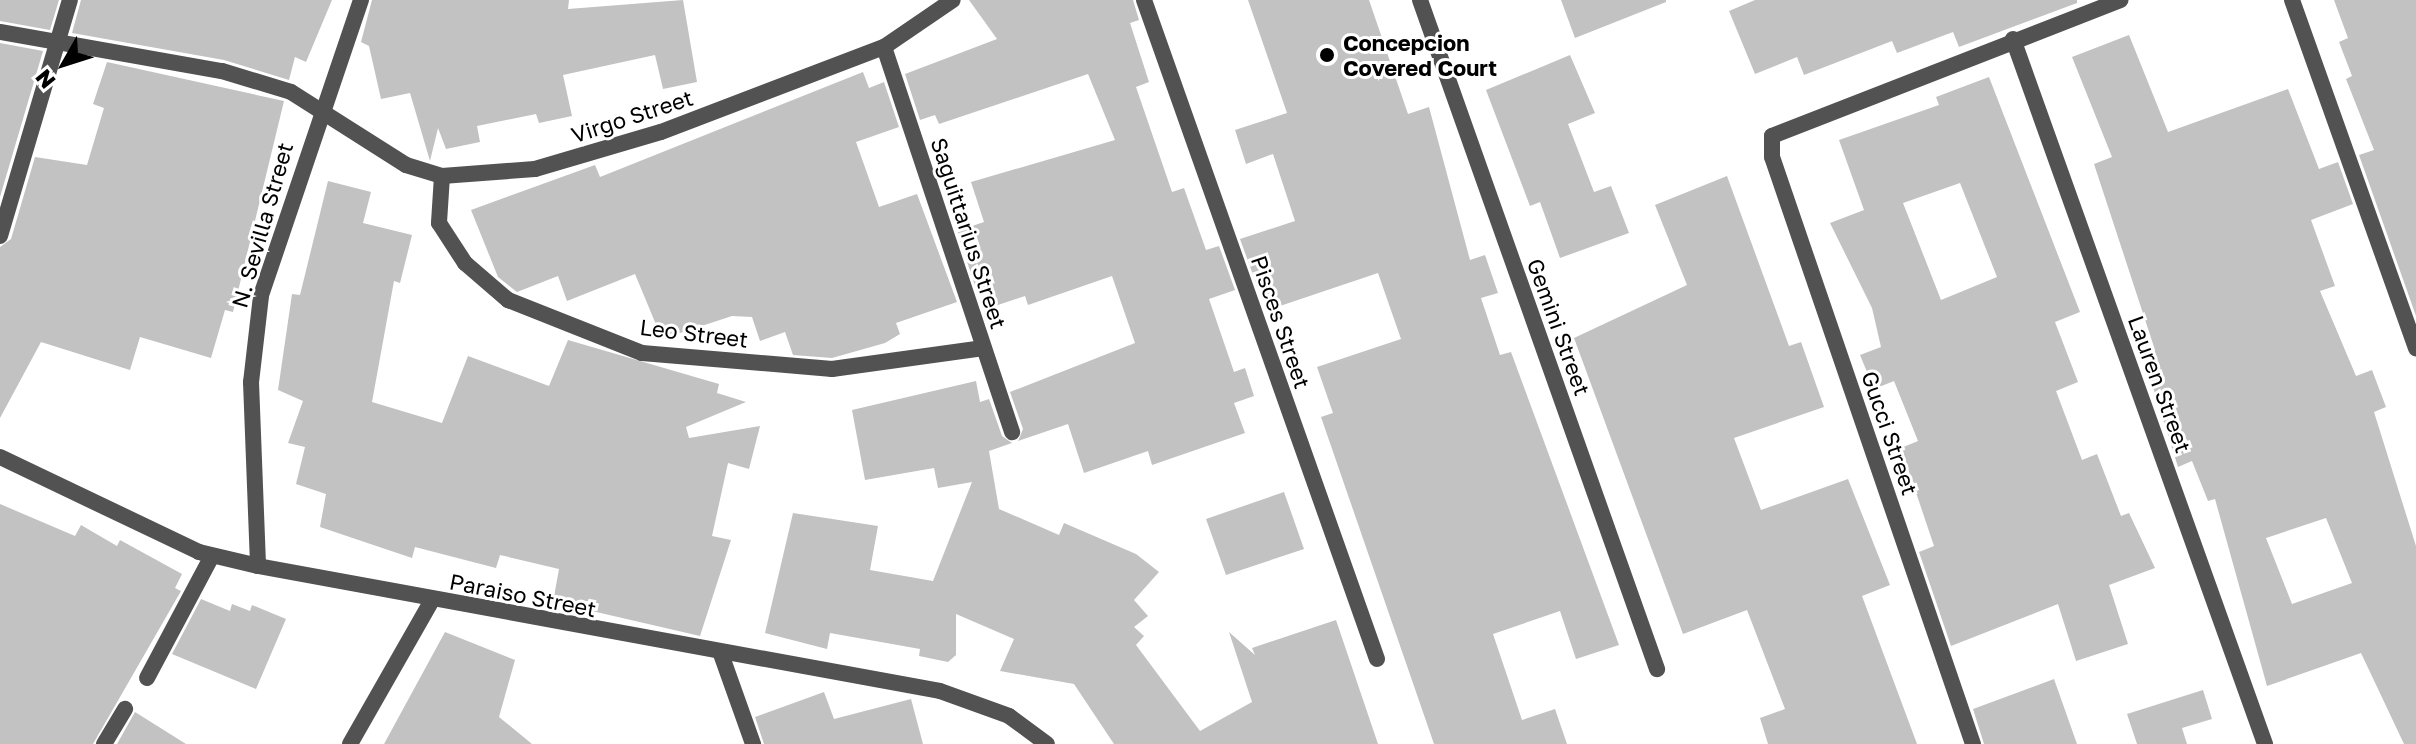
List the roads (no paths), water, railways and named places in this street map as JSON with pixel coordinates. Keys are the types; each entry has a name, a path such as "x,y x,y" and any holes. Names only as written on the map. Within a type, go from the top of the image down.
{"street":[{"path":"0,236 70,0"},
{"name":"N. Sevilla Street","path":"258,566 254,340 319,107 361,0"},
{"name":"Virgo Street","path":"0,32 55,47 222,71 319,107 406,165 442,176 535,169 647,137 884,47 953,0"},
{"name":"Pisces Street","path":"1144,0 1377,659"},
{"name":"Gemini Street","path":"1420,0 1657,669"},
{"path":"2013,39 2120,0"},
{"path":"2292,0 2416,349"},
{"name":"Gucci Street","path":"1973,744 1772,157 1772,136 2013,39"},
{"name":"Lauren Street","path":"2013,39 2265,744"},
{"name":"Saguittarius Street","path":"884,47 1012,432"},
{"name":"Leo Street","path":"442,176 439,223 465,263 508,300 642,353 832,369 984,348"},
{"name":"Paraiso Street","path":"0,457 212,556 721,654 940,691 1009,716 1047,744"},
{"path":"147,678 212,556"},
{"path":"350,744 432,600"},
{"path":"721,654 753,744"},
{"path":"104,744 125,709"}],"place":[{"name":"Concepcion Covered Court","path":"1327,55"}]}
